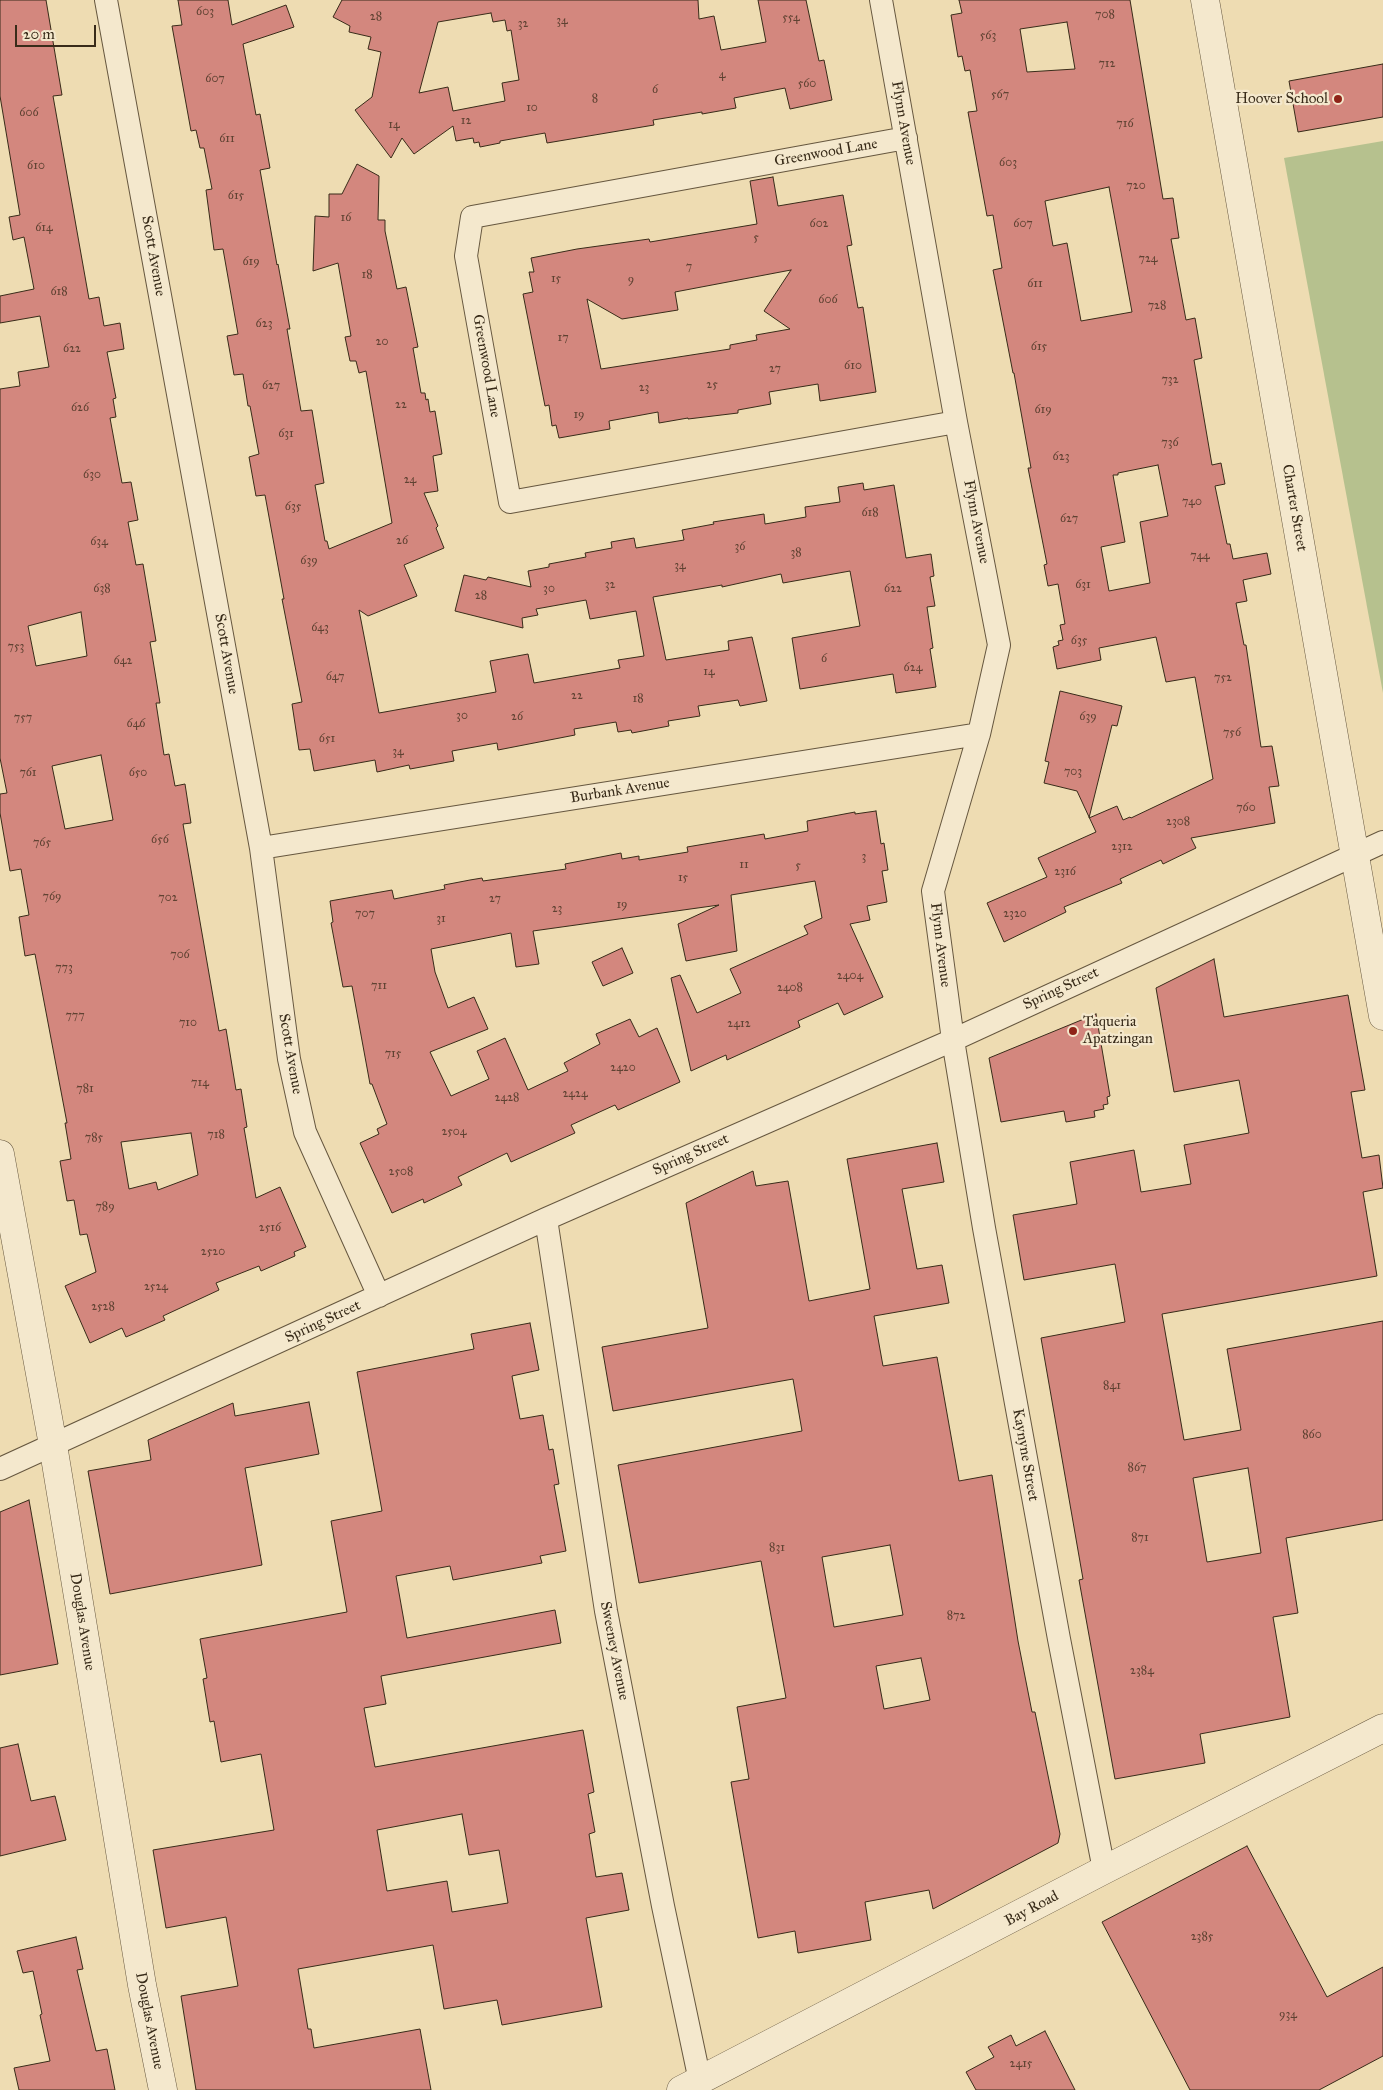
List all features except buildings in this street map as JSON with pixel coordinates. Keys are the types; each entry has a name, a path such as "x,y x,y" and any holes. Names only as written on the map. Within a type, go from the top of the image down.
{"street":[{"name":"Scott Avenue","path":"106,0 261,848 289,1059 305,1132 379,1296"},
{"name":"Flynn Avenue","path":"881,0 956,422 999,644 979,734 933,892 953,1040"},
{"name":"Charter Street","path":"1205,0 1383,1016"},
{"name":"Greenwood Lane","path":"906,138 472,217 466,256 510,502 956,422"},
{"name":"Burbank Avenue","path":"261,848 979,734"},
{"name":"Spring Street","path":"0,1469 546,1219 953,1040 1383,842"},
{"name":"Kaynyne Street","path":"953,1040 984,1228 1059,1639 1104,1870"},
{"name":"Douglas Avenue","path":"0,1154 53,1445 142,1985 163,2090"},
{"name":"Sweeney Avenue","path":"546,1219 606,1611 663,1906 691,2085"},
{"name":"Bay Road","path":"691,2085 1104,1870 1383,1728"}],"green space":[{"path":"1383,141 1383,693 1284,158"}],"place":[{"name":"Hoover School","path":"1338,99"},
{"name":"Taqueria Apatzingan","path":"1073,1031"}]}
